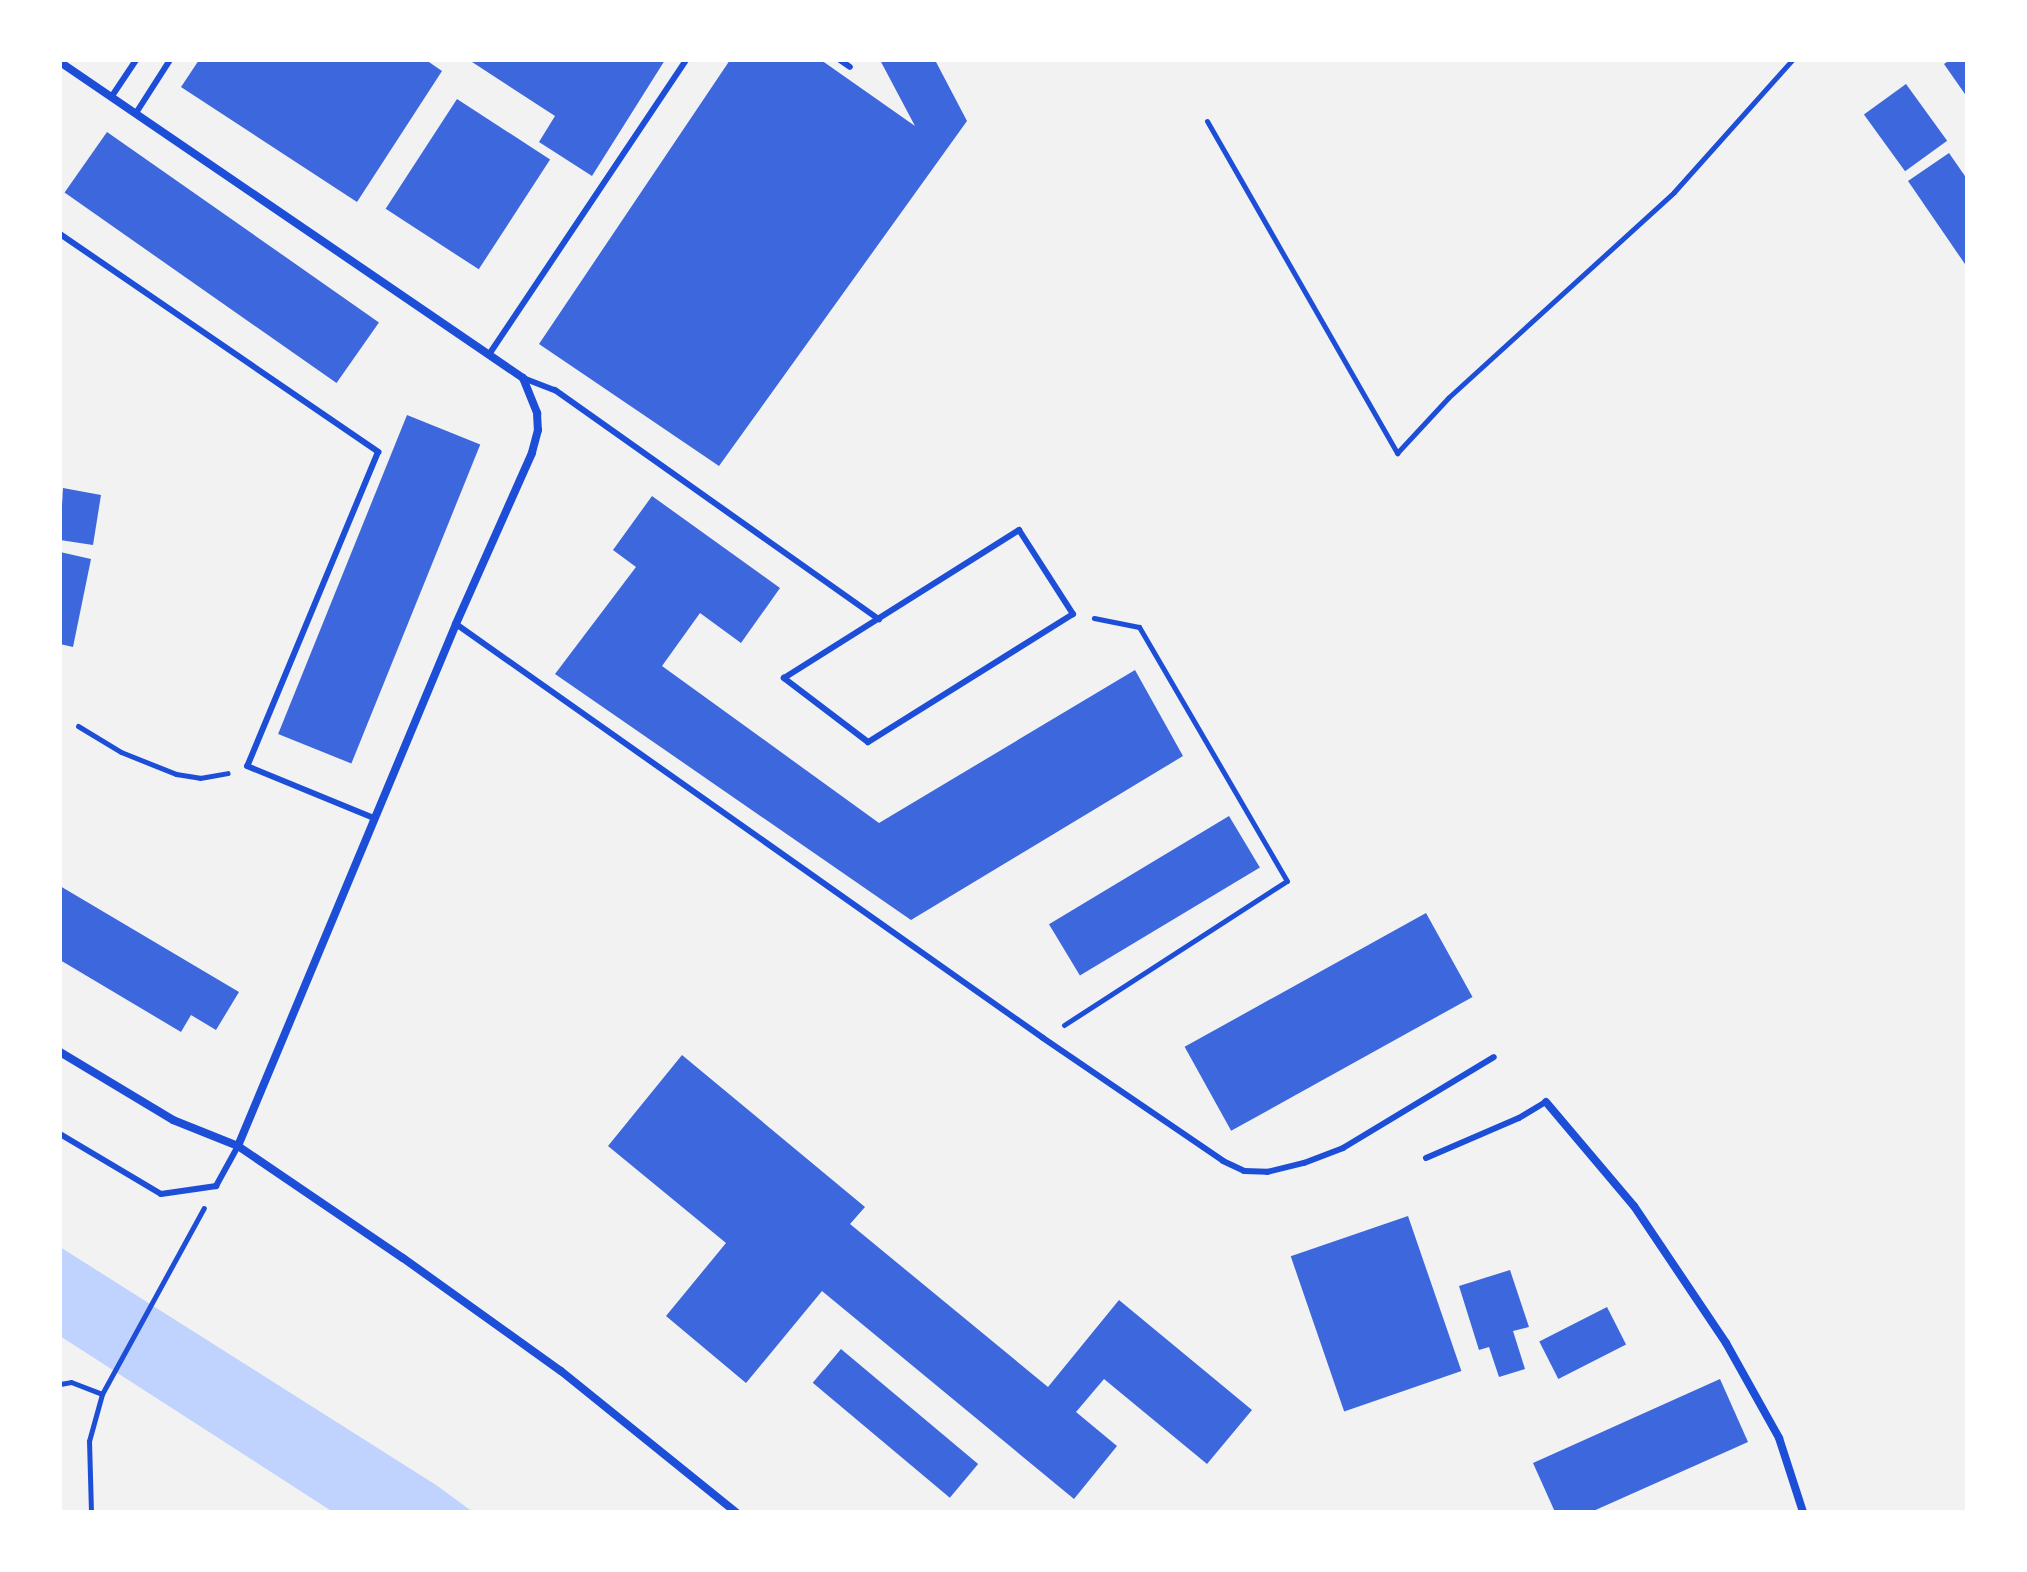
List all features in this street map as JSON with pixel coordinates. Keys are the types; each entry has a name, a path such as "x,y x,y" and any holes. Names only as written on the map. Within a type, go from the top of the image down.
{"street":[{"path":"60,62 490,353 523,378 533,395 538,430 532,453 456,624 238,1146"},
{"path":"60,1052 173,1120 238,1146 561,1371 736,1512"},
{"path":"1546,1102 1634,1206 1726,1343 1779,1438 1803,1512"}],"lane":[{"path":"112,96 136,60"},
{"path":"136,113 170,60"},
{"path":"490,353 686,60"},
{"path":"840,60 850,67"},
{"path":"60,234 378,452 247,766 374,818"},
{"path":"523,378 555,390 879,619"},
{"path":"1019,530 1073,614 868,742 784,678 879,619 1019,530"},
{"path":"456,624 1043,1038 1223,1161 1244,1171 1267,1172 1304,1163 1343,1148 1494,1057"},
{"path":"1426,1158 1519,1118 1546,1102"},
{"path":"60,1134 161,1194 216,1186 238,1146"}],"path":[{"path":"1207,121 1397,453 1449,397 1674,192 1792,60"},
{"path":"1043,1038 1287,881 1139,627 1073,614"},
{"path":"78,726 121,752 176,774 222,775 247,766"},
{"path":"91,1512 89,1441 102,1394 172,1272 216,1186"},
{"path":"60,1384 71,1382 102,1394"}],"water":[{"path":"60,1247 436,1485 473,1512 333,1512 60,1336"}],"building":[{"path":"199,60 426,60 442,71 357,202 181,87"},
{"path":"469,60 665,60 592,176 539,142 555,116"},
{"path":"730,60 821,60 915,126 880,60 935,60 967,121 719,466 539,344"},
{"path":"1950,60 1967,60 1967,97 1944,64"},
{"path":"1906,84 1947,141 1905,171 1864,115"},
{"path":"457,99 550,159 479,269 386,209"},
{"path":"107,132 379,322 337,383 65,193"},
{"path":"1949,153 1967,179 1967,267 1908,181"},
{"path":"407,415 480,445 351,764 278,734"},
{"path":"63,488 101,495 93,545 60,540"},
{"path":"652,496 780,588 741,643 700,613 662,666 879,823 1135,670 1183,756 911,920 555,674 636,567 613,550"},
{"path":"60,552 91,559 73,647 60,644"},
{"path":"1229,816 1260,867 1080,976 1049,924"},
{"path":"60,886 239,992 216,1030 191,1015 181,1032 60,960"},
{"path":"1426,913 1473,997 1231,1131 1185,1047"},
{"path":"682,1055 865,1207 850,1224 1048,1387 1119,1300 1252,1410 1207,1464 1104,1379 1076,1412 1117,1446 1074,1499 822,1291 746,1383 666,1316 726,1243 608,1146"},
{"path":"1408,1216 1461,1371 1344,1411 1291,1256"},
{"path":"1510,1270 1529,1327 1513,1331 1525,1369 1499,1377 1489,1347 1479,1350 1459,1286"},
{"path":"1607,1307 1626,1344 1558,1379 1539,1342"},
{"path":"841,1349 978,1464 950,1498 813,1383"},
{"path":"1720,1379 1748,1442 1591,1512 1555,1512 1533,1463"}]}
